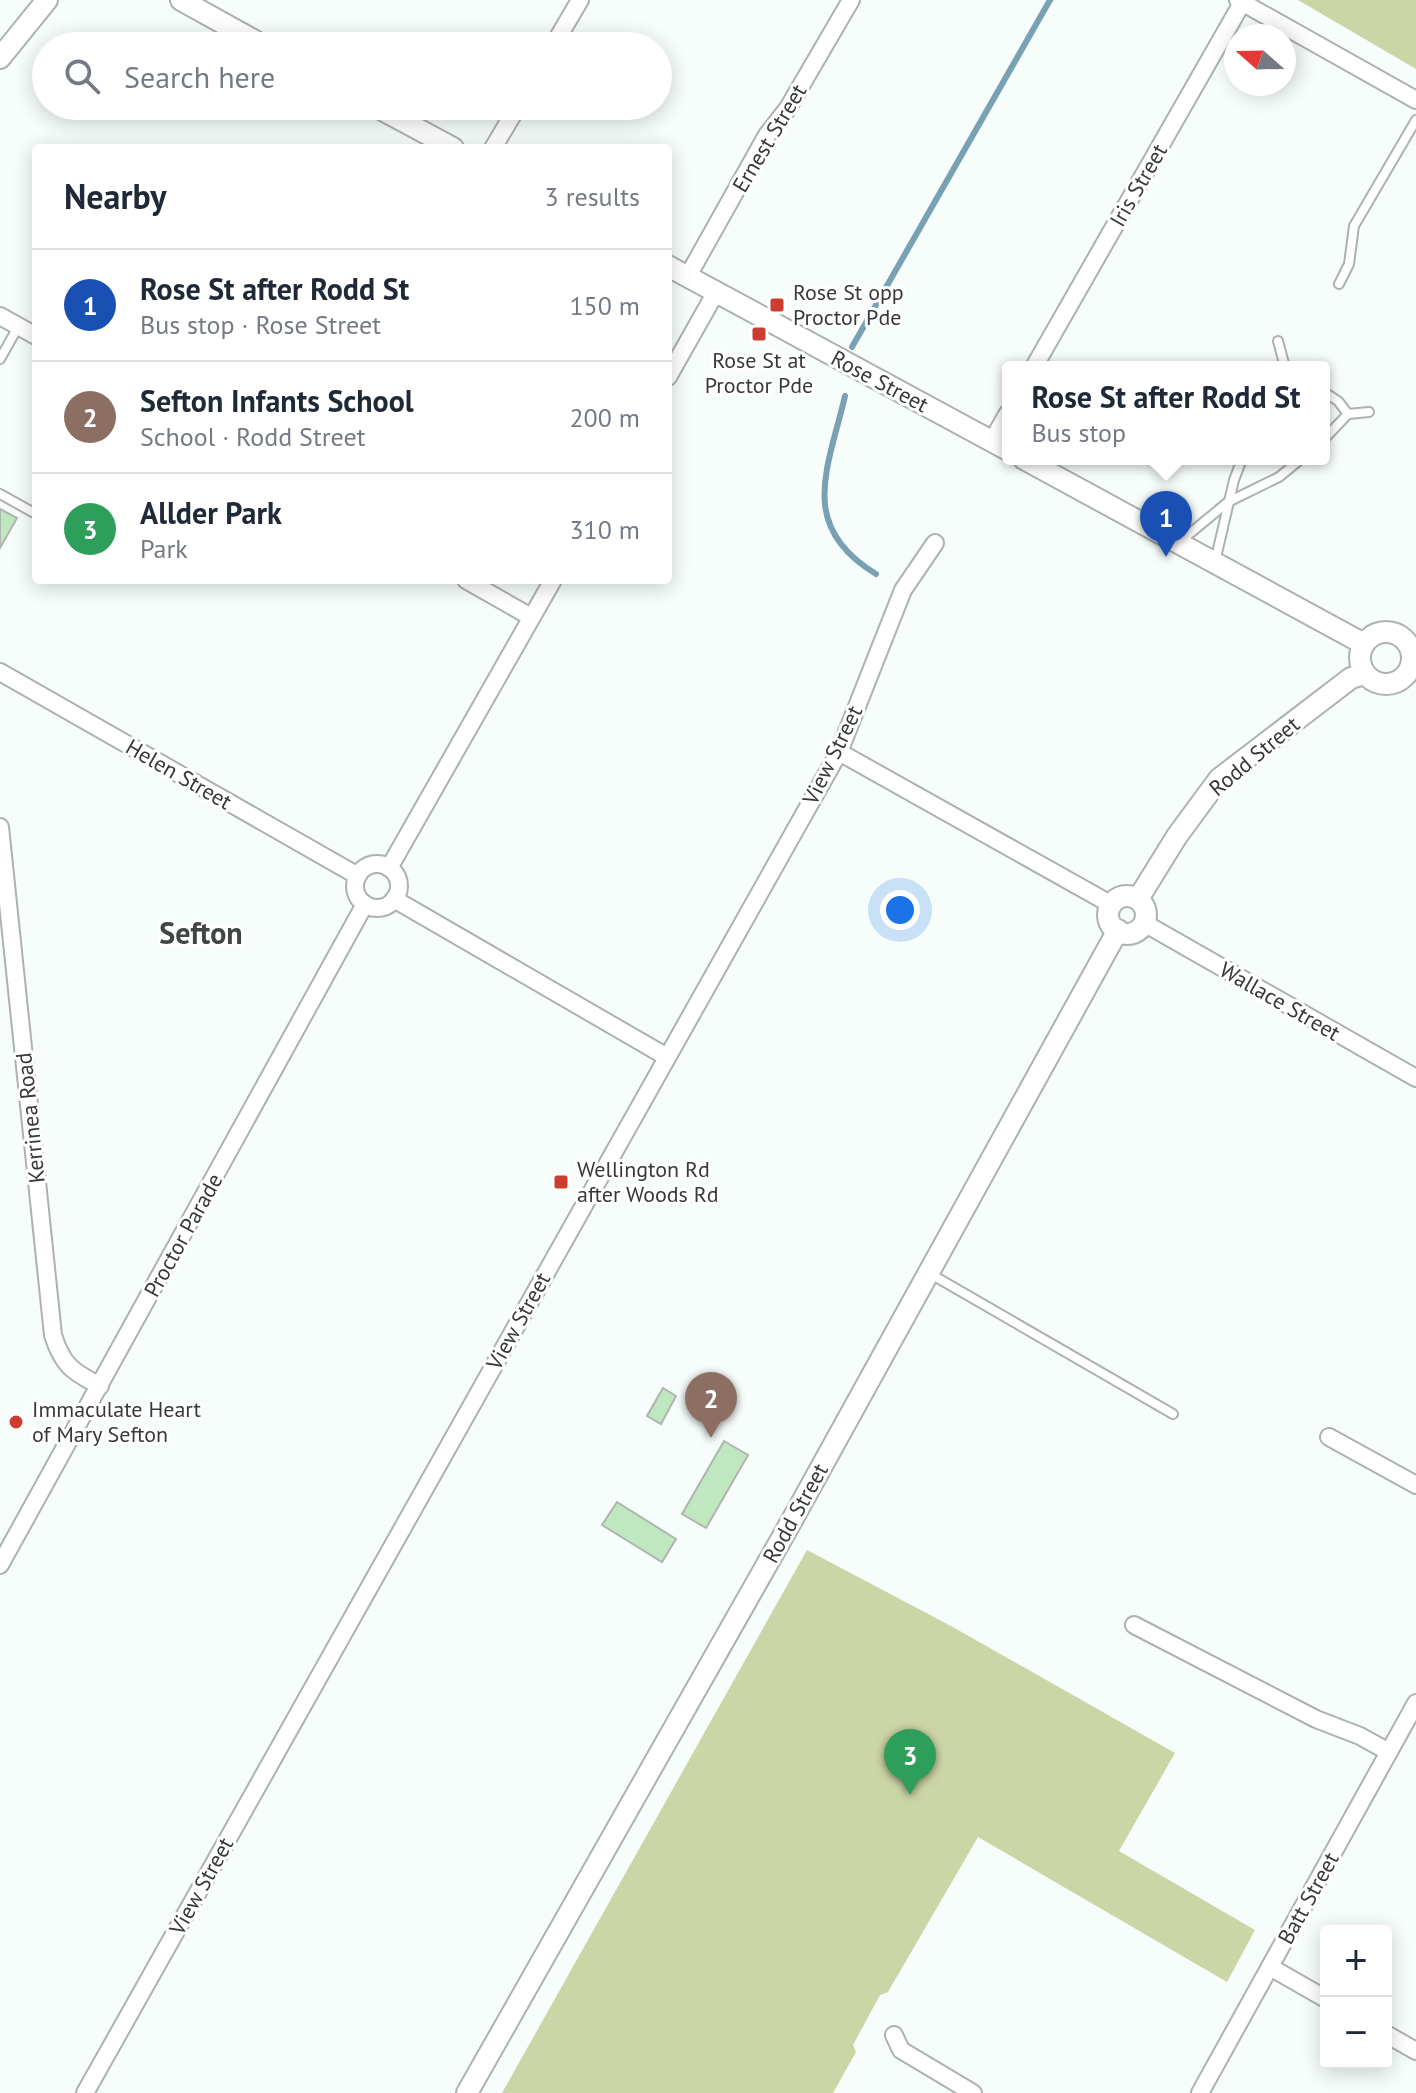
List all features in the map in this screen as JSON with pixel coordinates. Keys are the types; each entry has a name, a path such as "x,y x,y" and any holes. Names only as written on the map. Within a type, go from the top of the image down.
{"street":[{"path":"0,58 47,0"},
{"path":"181,0 239,32"},
{"path":"561,32 580,0"},
{"name":"Ernest Street","path":"688,276 767,135 788,108 851,0"},
{"path":"1240,1 1416,100"},
{"name":"Iris Street","path":"1037,361 1240,1"},
{"path":"401,120 446,144"},
{"path":"495,144 510,120"},
{"name":"Rose Street","path":"672,268 1000,446"},
{"path":"672,370 716,292"},
{"path":"0,316 32,334"},
{"path":"1035,465 1364,644"},
{"name":"View Street","path":"85,2093 839,752 903,590 935,543"},
{"path":"473,584 531,617"},
{"path":"389,868 551,584"},
{"path":"1389,632 1413,641 1413,673 1388,685 1371,680 1360,661 1364,644 1373,635 1389,632"},
{"name":"Rodd Street","path":"1138,899 1192,813 1219,779 1351,678 1365,674"},
{"name":"Helen Street","path":"1,676 358,876"},
{"path":"839,752 1112,905"},
{"name":"Kerrinea Road","path":"0,827 53,1335 59,1356 76,1374 100,1386"},
{"path":"377,864 389,868 398,882 394,899 378,908 365,904 356,894 358,876 377,864"},
{"path":"1125,896 1138,899 1146,913 1144,923 1133,932 1118,930 1109,919 1112,905 1125,896"},
{"path":"394,899 667,1057"},
{"name":"Proctor Parade","path":"0,1565 365,904"},
{"name":"Wallace Street","path":"1144,923 1416,1078"},
{"name":"Rodd Street","path":"467,2093 791,1522 1118,930"},
{"path":"1329,1437 1416,1485"},
{"path":"1134,1625 1316,1719 1360,1736 1389,1752"},
{"name":"Batt Street","path":"1200,2093 1416,1703"},
{"path":"1270,1967 1322,1997"},
{"path":"894,2035 901,2050 973,2093"},
{"path":"1392,2037 1416,2051"}],"lane":[{"path":"1339,284 1353,249 1354,226 1416,120"},
{"path":"0,359 18,327"},
{"path":"1278,341 1283,361"},
{"path":"1330,396 1348,414"},
{"path":"1330,433 1348,414 1369,412"},
{"path":"1214,563 1240,465"},
{"path":"1181,545 1188,535 1228,502 1279,477 1294,465"},
{"path":"0,494 32,512"},
{"path":"928,1273 1173,1414"}],"green space":[{"path":"1298,0 1416,0 1416,69"},
{"path":"807,1550 951,1626 1175,1753 1119,1851 1255,1930 1227,1982 978,1837 888,1992 880,1995 853,2045 856,2052 833,2093 502,2093"}],"building":[{"path":"0,509 17,518 0,548"},
{"path":"663,1388 676,1396 661,1424 647,1416"},
{"path":"724,1441 748,1455 706,1528 682,1514"},
{"path":"617,1502 676,1539 662,1562 602,1525"}],"waterway":[{"path":"852,347 1050,0"},
{"path":"845,396 827,472 824,494 827,516 835,536 851,556 876,574"}],"place":[{"name":"Rose St opp Proctor Pde","path":"777,305"},
{"name":"Rose St at Proctor Pde","path":"759,334"},
{"name":"Rose St after Rodd St","path":"1166,557"},
{"name":"Wellington Rd after Woods Rd","path":"561,1182"},
{"name":"Immaculate Heart of Mary Sefton","path":"16,1422"},
{"name":"Sefton Infants School","path":"711,1438"},
{"name":"Allder Park","path":"910,1795"}],"district":[{"name":"Sefton","path":"201,932"}]}
